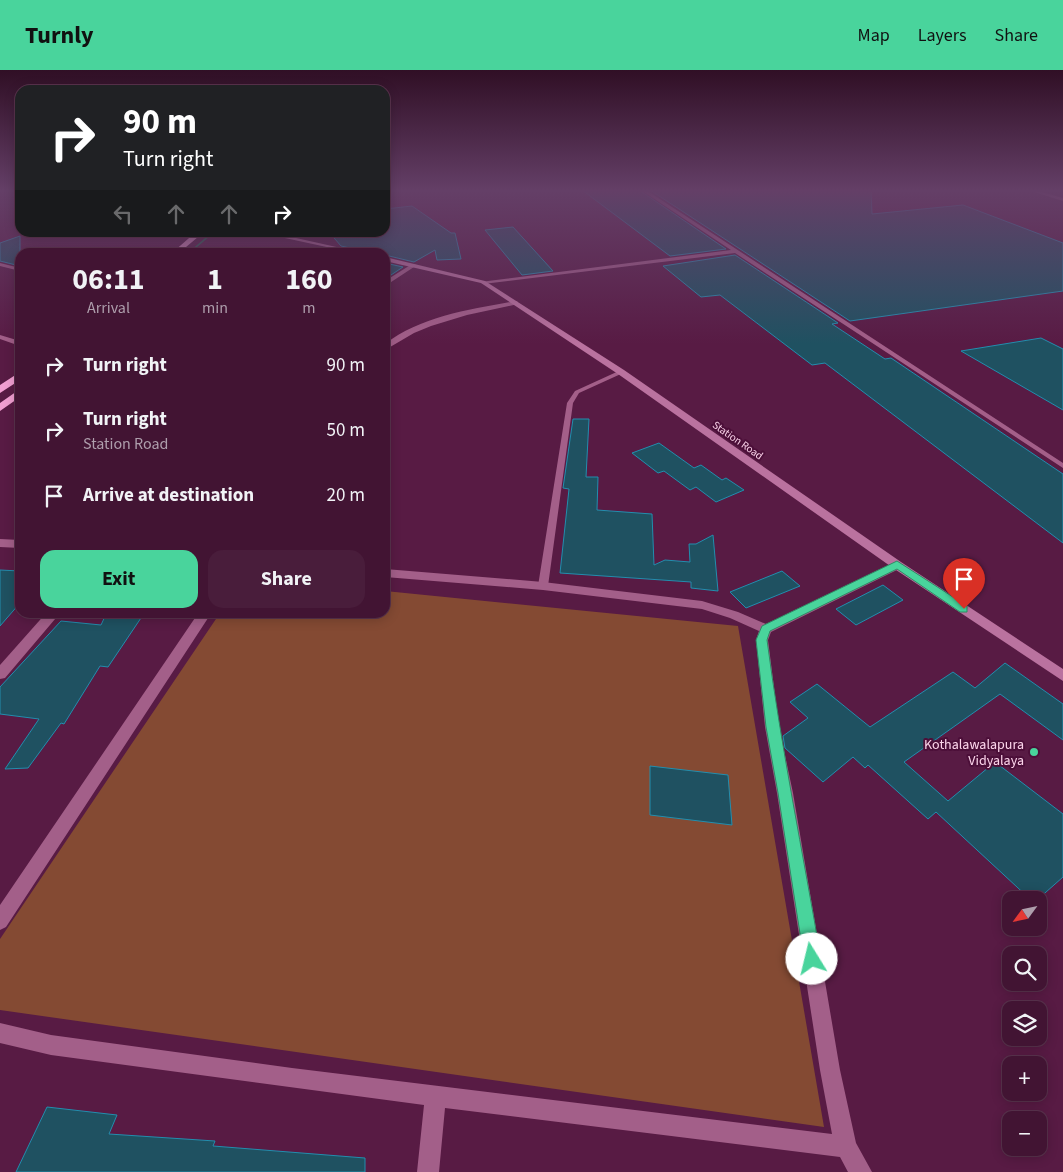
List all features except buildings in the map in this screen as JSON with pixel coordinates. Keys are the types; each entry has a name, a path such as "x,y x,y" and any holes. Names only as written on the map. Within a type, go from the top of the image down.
{"highway":[{"path":"0,390 15,379"},
{"path":"0,408 15,396"}],"street":[{"path":"305,241 337,248"},
{"name":"Station Road","path":"390,259 484,282 621,372 897,565 1063,676"},
{"path":"390,281 414,264"},
{"path":"390,343 394,339 428,326 469,313 516,303"},
{"path":"0,337 15,342"},
{"path":"3,543 15,536"},
{"path":"861,1172 846,1147 830,1070 786,793 772,727 762,640 766,629 897,565"},
{"path":"390,573 542,586 702,605 734,615 766,629"},
{"path":"0,674 50,618"},
{"path":"0,921 202,618"},
{"path":"0,1032 51,1045 436,1096 846,1147"},
{"path":"428,1172 436,1096"}],"lane":[{"path":"721,241 1063,466"},
{"path":"484,282 736,251"},
{"path":"0,264 15,268"},
{"path":"542,586 570,403 577,392 621,372"}],"shaded area":[{"path":"390,591 738,626 824,1127 0,1010 0,939 217,618 390,618"}],"waterway":[{"path":"195,248 203,241"}],"place":[{"name":"Kothalawalapura Vidyalaya","path":"1034,752"}],"route":[{"path":"812,959 786,793 772,727 763,658 762,640 766,629 897,565 964,609"}]}
